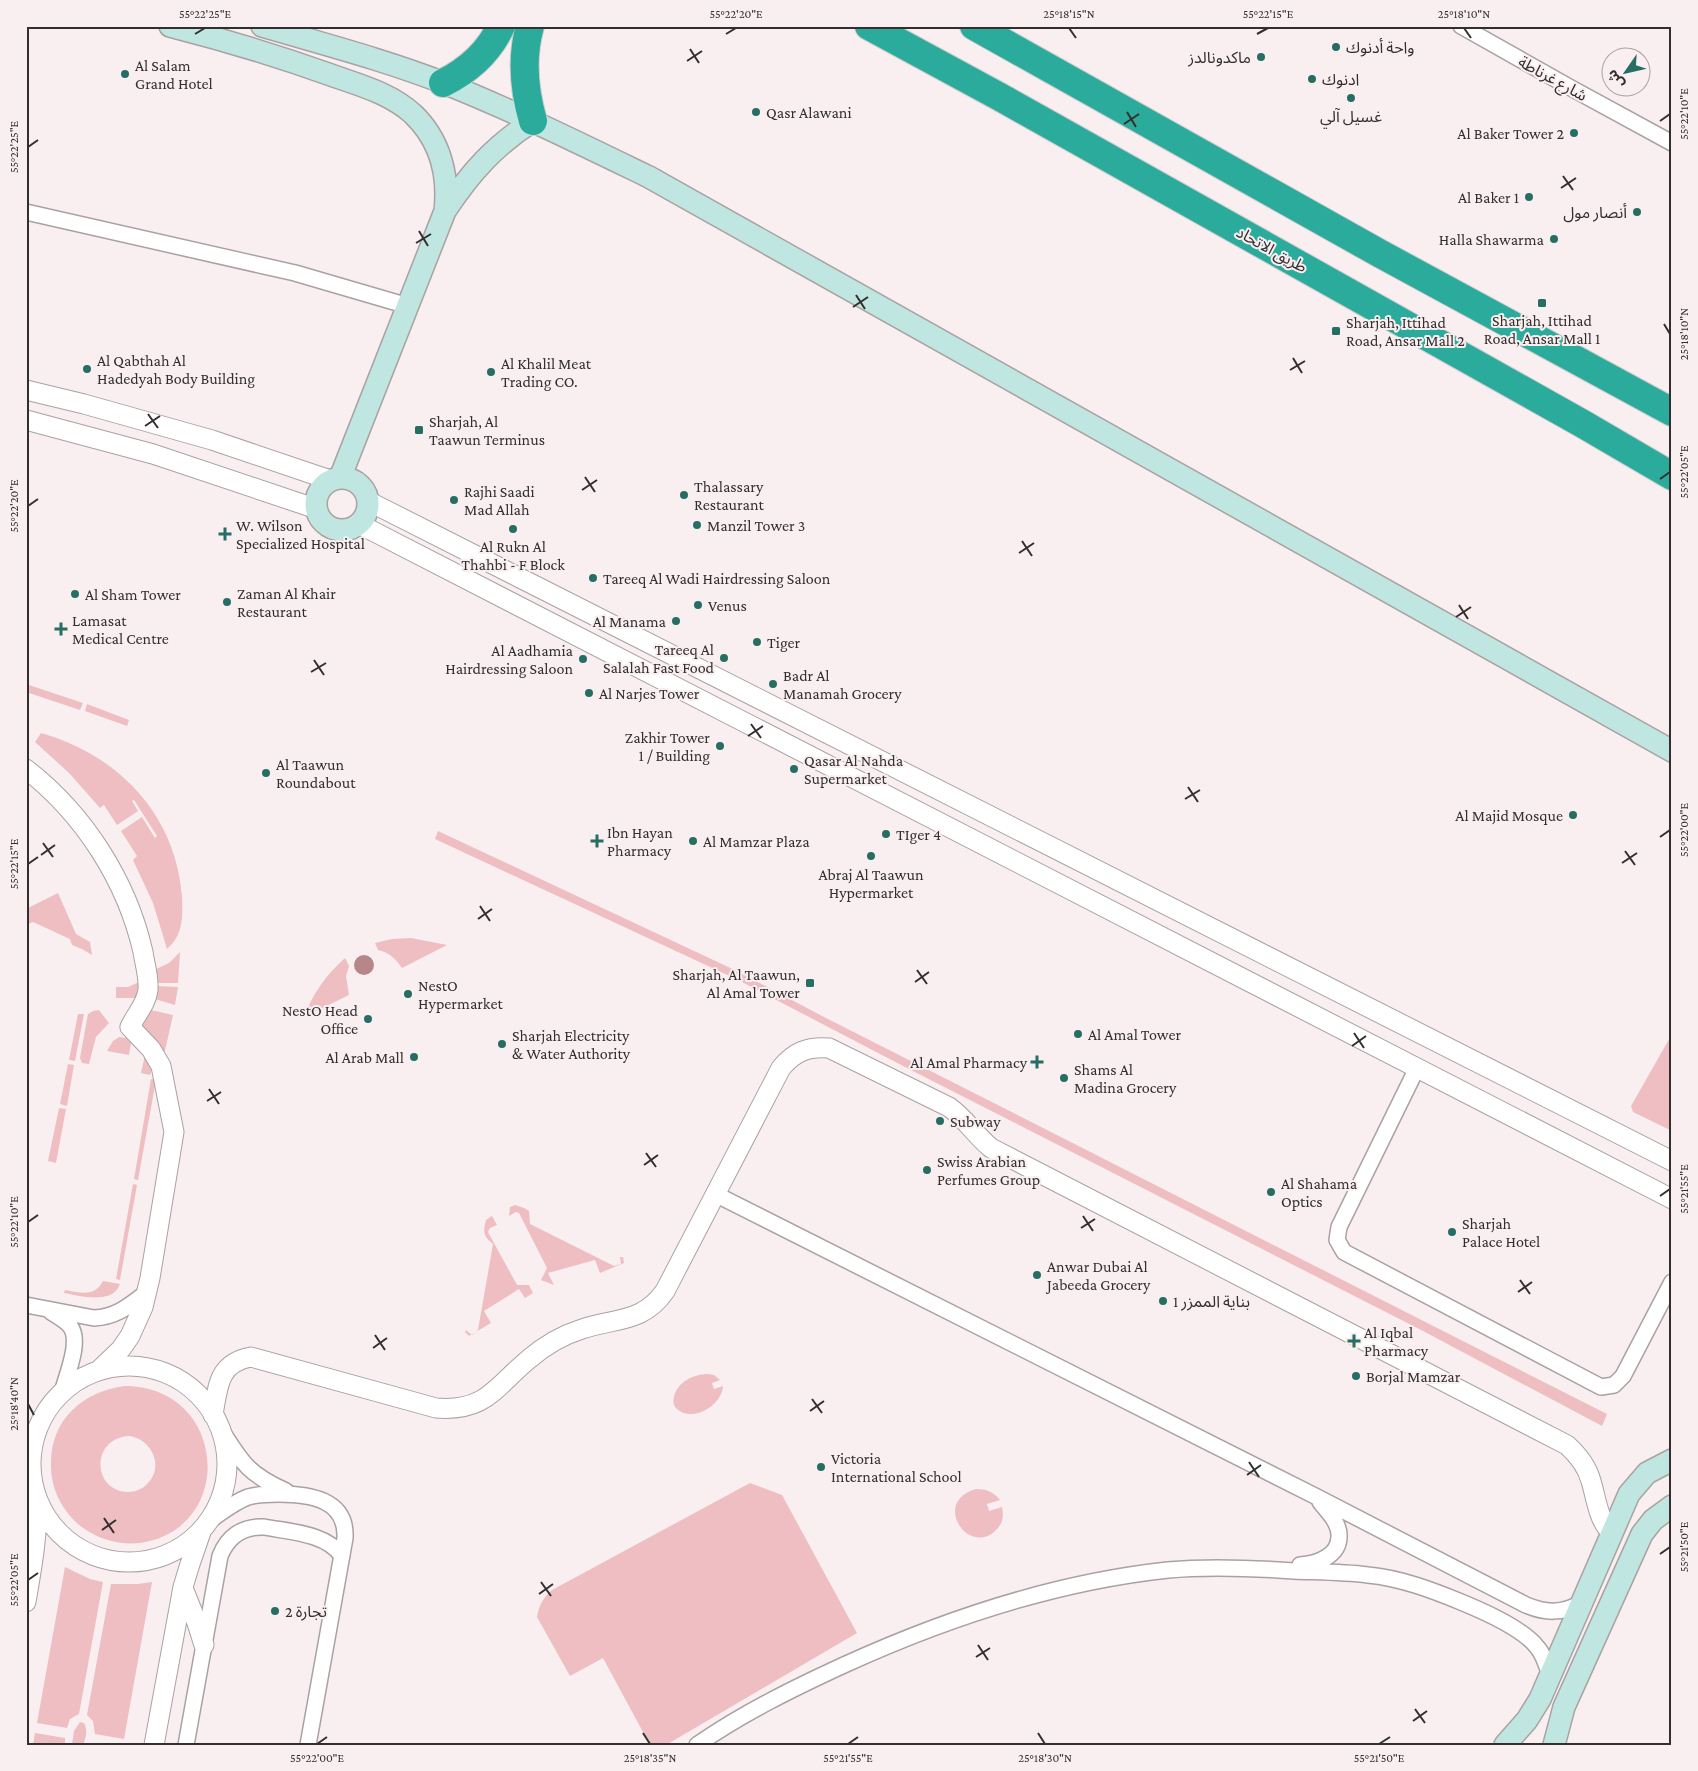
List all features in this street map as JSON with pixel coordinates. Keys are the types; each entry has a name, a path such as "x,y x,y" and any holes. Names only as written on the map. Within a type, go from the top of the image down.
{"highway":[{"path":"443,83 462,72 480,58 490,46 501,26"},
{"path":"530,26 526,45 524,74 528,104 533,122"},
{"name":"طريق الاتحاد","path":"870,26 1574,419 1672,476"},
{"path":"974,26 1396,262 1672,412"}],"main road":[{"path":"170,26 280,57 379,92 402,105 426,129 441,158 446,184 445,211"},
{"path":"262,26 443,83 533,122 666,186 1672,751"},
{"path":"335,479 355,481 366,492 368,509 365,517 353,528 345,530 333,528 323,521 317,509 316,500 319,492 324,486 335,479 408,306 445,211 462,185 482,162 514,133 533,122"},
{"path":"1505,1745 1534,1710 1629,1494 1640,1479 1655,1467 1672,1460"},
{"path":"1625,1502 1641,1507 1653,1520"},
{"path":"1554,1745 1564,1707 1638,1542 1653,1520 1672,1506"}],"street":[{"name":"شارع غرناطة","path":"1461,26 1672,142"},
{"path":"26,212 295,273 408,306"},
{"path":"26,390 203,437 335,479"},
{"path":"26,420 153,454 317,509"},
{"path":"368,501 1672,1161"},
{"path":"359,524 1672,1199"},
{"path":"26,769 64,804 95,843 118,883 135,925 148,976 148,990 141,1011 130,1027 151,1049 161,1066 174,1132 143,1307 130,1336 121,1349 98,1371"},
{"path":"154,1745 183,1587 206,1525 222,1496 227,1469 224,1442 217,1421 218,1386 223,1373 238,1360 251,1357 436,1408 464,1408 490,1396 529,1358 546,1346 581,1330 632,1318 643,1313 653,1306 665,1291 781,1068 786,1061 801,1050 810,1048 836,1050 949,1107 962,1117 981,1140 996,1151 1566,1445 1579,1458 1588,1472 1603,1521 1611,1532"},
{"path":"1417,1068 1339,1227 1337,1240 1344,1252 1601,1387 1614,1385 1621,1380 1672,1282"},
{"path":"715,1194 1537,1609 1548,1612 1560,1611 1571,1609 1581,1603"},
{"path":"26,1305 104,1318 121,1312 147,1292"},
{"path":"45,1308 68,1324 75,1337 74,1348 62,1393"},
{"path":"26,1602 37,1517 33,1489 34,1441 32,1432 62,1393 79,1380 98,1371 132,1366 152,1369 165,1373 189,1386 217,1421 239,1459 253,1473 270,1484 292,1494"},
{"path":"33,1489 50,1521 65,1537 83,1550 110,1560 125,1562 154,1559 180,1548 206,1525 246,1498 261,1494 292,1494 321,1499 337,1511 346,1533 308,1745"},
{"path":"1315,1496 1332,1516 1341,1560 1354,1573"},
{"path":"1279,1570 1290,1566 1316,1563 1324,1560 1348,1529 1365,1522"},
{"path":"186,1745 220,1556 227,1542 240,1531 256,1526 316,1538 334,1546 342,1556"},
{"path":"697,1745 768,1703 822,1675 929,1629 1043,1593 1140,1573 1199,1568 1354,1573 1394,1579 1446,1596 1495,1618 1529,1638 1544,1657 1550,1676"},
{"path":"183,1587 204,1646"}],"shaded area":[{"path":"26,684 83,703 80,710 26,692"},
{"path":"87,704 129,720 127,726 85,711"},
{"path":"41,733 69,743 95,756 118,773 138,792 155,814 168,839 177,867 182,897 182,919 179,932 167,949 153,903 133,860 137,856 121,831 142,817 155,838 157,836 134,800 132,801 138,811 117,825 104,805 100,808 69,773 35,742"},
{"path":"438,831 739,972 824,1017 1607,1414 1602,1426 1423,1331 736,979 435,839"},
{"path":"58,893 76,934 90,942 92,955 72,945 70,939 33,922 26,925 26,909"},
{"path":"411,938 447,945 402,968 392,956 378,950 375,943 392,939"},
{"path":"180,952 178,983 156,983 154,970 169,963"},
{"path":"364,955 371,958 374,965 371,972 364,975 357,972 354,965 357,958"},
{"path":"345,958 349,966 346,976 349,995 304,1017 321,985"},
{"path":"139,982 137,998 116,998 116,987 128,987"},
{"path":"156,986 178,987 175,1005 155,999"},
{"path":"99,1010 109,1023 96,1037 89,1064 82,1063 80,1058 88,1014"},
{"path":"151,1010 173,1015 164,1055 140,1026"},
{"path":"78,1014 84,1014 75,1061 69,1060"},
{"path":"1672,1034 1672,1131 1633,1112 1631,1106"},
{"path":"119,1037 126,1038 131,1043 129,1055 107,1051 113,1041"},
{"path":"145,1055 153,1067 150,1075 141,1073"},
{"path":"68,1064 74,1065 67,1106 60,1104"},
{"path":"151,1079 156,1080 138,1180 134,1179"},
{"path":"59,1108 66,1109 56,1163 48,1161"},
{"path":"133,1184 137,1185 120,1280 116,1279"},
{"path":"515,1205 529,1211 530,1224 614,1266 621,1264 620,1257 623,1257 624,1263 600,1273 595,1260 548,1273 554,1285 541,1280 547,1268 519,1213 516,1212 509,1216 510,1207"},
{"path":"492,1216 497,1225 490,1228 488,1232 517,1285 529,1285 533,1293 525,1298 519,1289 484,1311 491,1323 475,1332 478,1330 493,1244 487,1239 484,1228 486,1220"},
{"path":"103,1281 120,1284 116,1291 103,1297 95,1298 64,1293 65,1290 82,1293 91,1292 96,1290"},
{"path":"707,1374 714,1375 720,1380 712,1383 714,1389 723,1386 721,1393 712,1406 690,1414 676,1408 673,1400 679,1387 691,1377"},
{"path":"124,1386 159,1392 184,1409 200,1432 207,1459 205,1487 193,1513 171,1532 140,1543 110,1541 96,1536 83,1528 69,1515 59,1500 51,1473 52,1448 56,1434 63,1421 82,1402 109,1389","holes":["130,1436 138,1438 150,1448 153,1455 155,1462 153,1476 146,1485 136,1491 128,1492 116,1489 107,1483 102,1474 100,1464 102,1454 108,1445 117,1439"]},
{"path":"750,1483 782,1495 857,1633 666,1745 650,1745 603,1658 570,1676 537,1617 540,1605 552,1590"},
{"path":"976,1489 990,1492 1000,1500 987,1504 989,1511 1002,1507 1003,1516 1001,1524 986,1536 976,1537 966,1533 959,1525 955,1515 956,1505 963,1496"},
{"path":"65,1567 90,1579 103,1582 79,1714 70,1719 67,1728 37,1723"},
{"path":"152,1582 124,1739 95,1734 93,1721 87,1715 111,1584"},
{"path":"80,1722 84,1723 86,1728 83,1745 72,1745 74,1731"},
{"path":"35,1733 65,1738 65,1745 33,1745"}],"place":[{"name":"واحة أدنوك","path":"1336,47"},
{"name":"ماكدونالدز","path":"1261,57"},
{"name":"Al Salam Grand Hotel","path":"125,74"},
{"name":"ادنوك","path":"1312,79"},
{"name":"غسيل آلي","path":"1351,98"},
{"name":"Qasr Alawani","path":"756,112"},
{"name":"Al Baker Tower 2","path":"1574,133"},
{"name":"Al Baker 1","path":"1529,197"},
{"name":"أنصار مول","path":"1637,212"},
{"name":"Halla Shawarma","path":"1554,239"},
{"name":"Sharjah, Ittihad Road, Ansar Mall 1","path":"1542,303"},
{"name":"Sharjah, Ittihad Road, Ansar Mall 2","path":"1336,331"},
{"name":"Al Qabthah Al Hadedyah Body Building","path":"87,369"},
{"name":"Al Khalil Meat Trading CO.","path":"491,372"},
{"name":"Sharjah, Al Taawun Terminus","path":"419,430"},
{"name":"Thalassary Restaurant","path":"684,495"},
{"name":"Rajhi Saadi Mad Allah","path":"454,500"},
{"name":"Manzil Tower 3","path":"697,525"},
{"name":"Al Rukn Al Thahbi - F Block","path":"513,529"},
{"name":"W. Wilson Specialized Hospital","path":"225,534"},
{"name":"Tareeq Al Wadi Hairdressing Saloon","path":"593,578"},
{"name":"Al Sham Tower","path":"75,594"},
{"name":"Zaman Al Khair Restaurant","path":"227,602"},
{"name":"Venus","path":"698,605"},
{"name":"Al Manama","path":"676,621"},
{"name":"Lamasat Medical Centre","path":"61,629"},
{"name":"Tiger","path":"757,642"},
{"name":"Tareeq Al Salalah Fast Food","path":"724,658"},
{"name":"Al Aadhamia Hairdressing Saloon","path":"583,659"},
{"name":"Badr Al Manamah Grocery","path":"773,684"},
{"name":"Al Narjes Tower","path":"589,693"},
{"name":"Zakhir Tower 1 / Building","path":"720,746"},
{"name":"Qasar Al Nahda Supermarket","path":"794,769"},
{"name":"Al Taawun Roundabout","path":"266,773"},
{"name":"Al Majid Mosque","path":"1573,815"},
{"name":"TIger 4","path":"886,834"},
{"name":"Ibn Hayan Pharmacy","path":"597,841"},
{"name":"Al Mamzar Plaza","path":"693,841"},
{"name":"Abraj Al Taawun Hypermarket","path":"871,856"},
{"name":"Sharjah, Al Taawun, Al Amal Tower","path":"810,983"},
{"name":"NestO Hypermarket","path":"408,994"},
{"name":"NestO Head Office","path":"368,1019"},
{"name":"Al Amal Tower","path":"1078,1034"},
{"name":"Sharjah Electricity & Water Authority","path":"502,1044"},
{"name":"Al Arab Mall","path":"414,1057"},
{"name":"Al Amal Pharmacy","path":"1037,1062"},
{"name":"Shams Al Madina Grocery","path":"1064,1078"},
{"name":"Subway","path":"940,1121"},
{"name":"Swiss Arabian Perfumes Group","path":"927,1170"},
{"name":"Al Shahama Optics","path":"1271,1192"},
{"name":"Sharjah Palace Hotel","path":"1452,1232"},
{"name":"Anwar Dubai Al Jabeeda Grocery","path":"1037,1275"},
{"name":"بناية الممزر 1","path":"1163,1301"},
{"name":"Al Iqbal Pharmacy","path":"1354,1341"},
{"name":"Borjal Mamzar","path":"1356,1376"},
{"name":"Victoria International School","path":"821,1467"},
{"name":"تجارة 2","path":"275,1611"}]}
